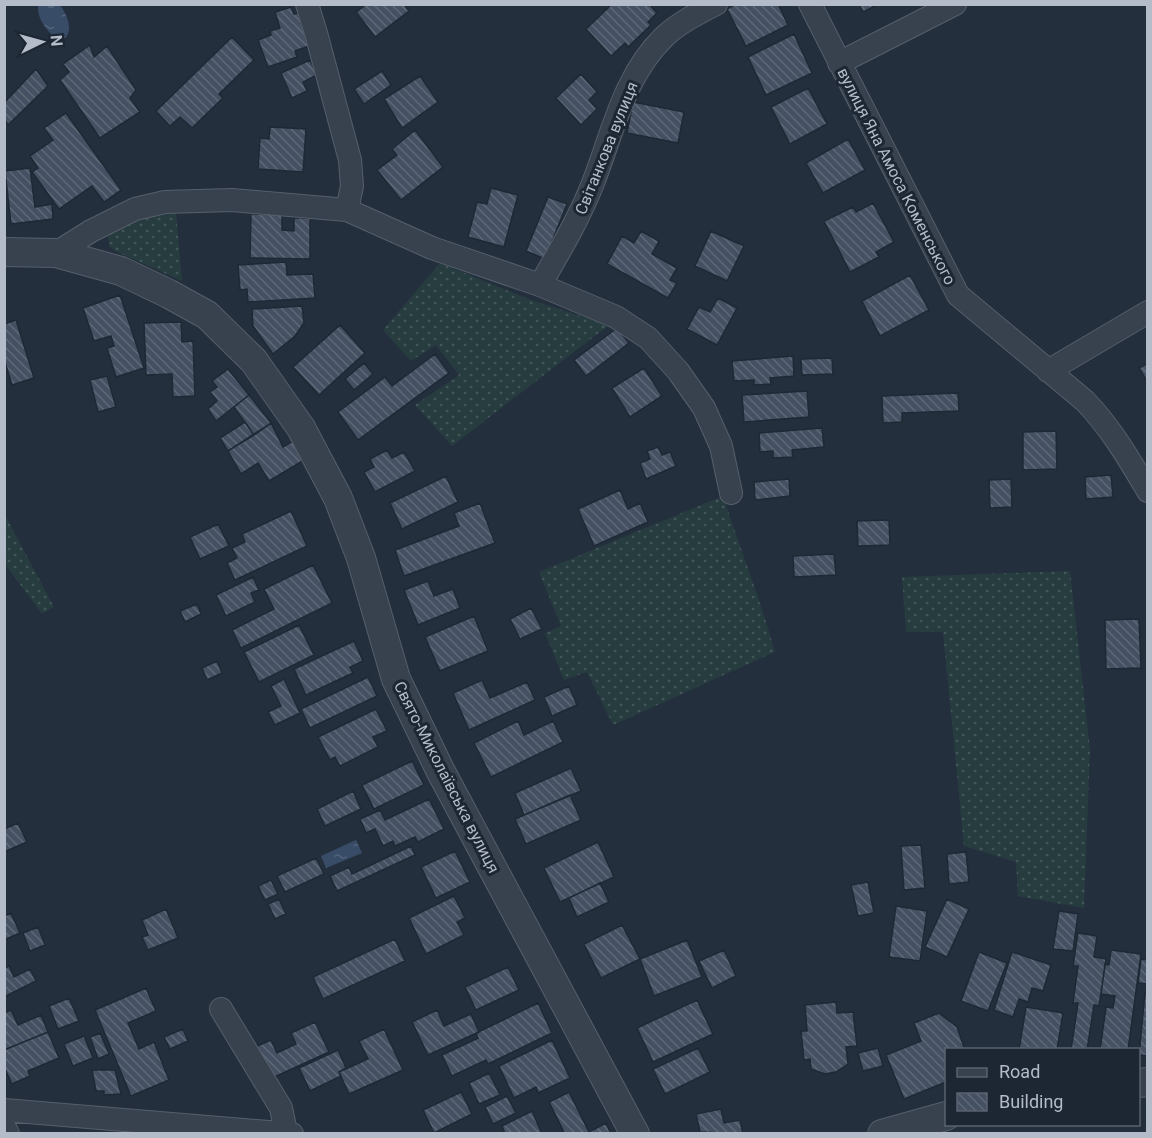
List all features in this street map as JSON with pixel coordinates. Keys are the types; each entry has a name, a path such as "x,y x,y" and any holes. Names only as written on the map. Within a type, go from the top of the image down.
{"street":[{"path":"307,4 350,160 352,186 347,210"},
{"name":"Світанкова вулиця","path":"540,285 566,240 592,185 625,94 644,61 666,35 693,16 716,4"},
{"name":"вулиця Яна Амоса Коменського","path":"810,4 958,295 1085,401 1103,419 1148,491"},
{"path":"839,63 955,4"},
{"path":"56,253 91,231 135,209 165,202 232,200 347,210 432,249 540,285 616,317 648,338 678,371 704,408 721,446 731,493"},
{"name":"Свято-Миколаївська вулиця","path":"4,252 56,253 121,271 207,315 254,361 301,428 338,498 361,558 396,679 440,770 635,1134"},
{"path":"1048,371 1148,312"},
{"path":"4,1110 289,1133 281,1108 220,1009"},
{"path":"882,1134 945,1116"},
{"path":"4,1126 8,1134"}],"green space":[{"path":"176,213 182,281 115,251 109,246 108,234 122,225 140,219"},
{"path":"440,263 531,300 609,325 452,446 415,405 459,375 436,345 411,361 383,330"},
{"path":"723,496 775,652 613,725 587,672 564,680 545,633 561,626 539,572"},
{"path":"4,513 54,607 42,614 5,564"},
{"path":"1070,571 1090,749 1084,908 1018,896 1016,862 964,846 943,632 906,632 902,577"}],"water":[{"path":"38,5 60,5 69,25 64,39 59,42 47,30 39,16"},
{"path":"356,840 362,853 326,868 321,856"}],"building":[{"path":"367,4 404,4 409,11 375,37 356,12"},
{"path":"612,4 649,4 657,13 648,22 651,25 628,47 625,43 611,56 586,29"},
{"path":"736,4 778,4 788,25 746,46 727,9"},
{"path":"859,4 879,4 863,12"},
{"path":"291,7 294,14 298,13 309,46 295,51 297,57 268,67 258,40 271,35 270,31 280,28 275,12"},
{"path":"794,34 812,73 766,95 748,57"},
{"path":"232,37 254,60 219,94 223,98 192,128 180,117 170,126 156,111"},
{"path":"90,45 94,57 107,46 136,90 130,98 140,112 100,138 60,80 69,72 63,64"},
{"path":"310,60 317,75 303,82 307,91 292,98 281,73"},
{"path":"36,69 48,86 8,125 4,119 4,103"},
{"path":"382,71 391,85 364,104 354,89"},
{"path":"581,74 597,92 589,100 597,109 581,125 556,98"},
{"path":"420,76 438,102 402,128 384,99"},
{"path":"808,88 827,124 790,144 771,107"},
{"path":"633,102 684,112 678,143 627,133"},
{"path":"66,113 121,190 104,202 92,186 59,209 32,172 38,168 30,156 53,140 44,128"},
{"path":"270,127 306,129 303,172 258,169 260,138 269,139"},
{"path":"415,130 443,167 401,200 377,170 397,155 392,149"},
{"path":"848,139 865,170 823,193 806,163"},
{"path":"30,168 35,207 52,204 53,219 11,224 5,171"},
{"path":"491,188 518,195 504,247 468,237 477,202 487,204"},
{"path":"548,197 567,204 545,259 526,251"},
{"path":"873,203 894,242 876,252 879,257 850,272 824,221 853,207 856,212"},
{"path":"251,214 282,214 282,230 294,231 294,218 310,218 310,259 250,258"},
{"path":"641,231 659,241 652,254 677,268 670,280 677,283 668,298 607,264 622,236 634,243"},
{"path":"711,231 744,246 727,281 695,266"},
{"path":"286,262 287,275 313,274 315,298 248,302 247,289 240,290 238,265"},
{"path":"910,275 929,310 880,336 862,301"},
{"path":"120,295 144,368 116,377 107,348 114,346 111,336 94,341 83,308"},
{"path":"718,298 737,308 717,345 687,329 699,307 710,312"},
{"path":"302,306 304,323 295,336 273,354 253,326 252,309"},
{"path":"16,320 34,378 12,385 4,359 4,324"},
{"path":"181,322 182,342 193,341 195,396 173,397 172,374 146,375 144,323"},
{"path":"340,325 365,353 319,395 293,367"},
{"path":"617,328 629,343 586,376 574,360"},
{"path":"435,354 449,373 358,440 338,412 385,377 392,386"},
{"path":"793,356 794,376 770,378 771,384 754,385 754,380 734,381 732,361"},
{"path":"832,358 833,374 802,375 801,359"},
{"path":"364,363 373,374 354,390 345,379"},
{"path":"1148,363 1148,383 1139,368"},
{"path":"644,368 662,396 630,417 612,388"},
{"path":"228,369 249,395 216,421 208,409 217,401 210,392 217,387 212,381"},
{"path":"107,376 116,407 98,412 90,380"},
{"path":"807,391 809,417 744,422 742,395"},
{"path":"958,393 959,411 902,413 902,422 883,423 882,396"},
{"path":"249,395 271,423 254,435 234,407"},
{"path":"245,422 254,435 228,451 220,438"},
{"path":"271,423 283,447 295,440 306,459 269,481 258,463 241,474 228,451"},
{"path":"822,428 824,447 792,450 793,457 773,458 773,451 760,452 759,433"},
{"path":"1056,431 1057,469 1023,470 1023,432"},
{"path":"658,447 662,455 670,452 676,466 646,479 640,463 650,459 647,451"},
{"path":"387,450 392,458 404,452 415,471 375,492 364,472 374,467 370,459"},
{"path":"1111,475 1113,497 1086,499 1085,477"},
{"path":"446,476 458,502 402,529 390,503"},
{"path":"789,479 790,496 755,500 754,482"},
{"path":"1011,479 1012,507 990,508 989,480"},
{"path":"620,490 628,509 640,503 648,522 594,546 578,509"},
{"path":"480,503 495,543 404,576 395,550 459,526 454,513"},
{"path":"291,511 307,546 235,580 227,563 237,558 232,548 245,542 242,534"},
{"path":"889,520 890,545 858,546 857,521"},
{"path":"218,524 229,546 200,559 190,537"},
{"path":"834,554 836,575 794,577 793,556"},
{"path":"313,565 332,603 241,648 232,630 274,609 264,589"},
{"path":"253,577 259,590 251,593 255,602 226,616 216,595"},
{"path":"428,581 434,596 453,589 460,608 418,625 404,590"},
{"path":"197,604 201,614 185,622 180,611"},
{"path":"531,608 542,629 520,639 510,619"},
{"path":"474,616 488,651 440,671 425,637"},
{"path":"1139,619 1141,668 1106,669 1105,620"},
{"path":"299,625 314,655 259,682 244,652"},
{"path":"354,641 363,661 350,667 353,673 306,695 294,669"},
{"path":"217,661 222,673 207,680 202,668"},
{"path":"368,677 377,696 310,728 301,709"},
{"path":"284,679 300,713 275,725 268,712 281,706 271,686"},
{"path":"482,680 490,698 527,682 535,700 469,730 453,693"},
{"path":"569,686 577,705 552,716 544,697"},
{"path":"376,709 387,731 373,737 378,747 340,766 335,757 330,760 318,737"},
{"path":"518,721 524,735 553,721 563,742 491,777 474,743"},
{"path":"412,761 424,785 374,809 362,785"},
{"path":"571,768 581,791 524,815 515,793"},
{"path":"353,791 361,809 325,826 317,809"},
{"path":"570,795 581,820 526,844 515,819"},
{"path":"429,799 444,829 418,842 415,837 395,846 393,841 383,846 375,829 366,833 360,819 380,810 385,820"},
{"path":"18,823 27,842 4,852 4,829"},
{"path":"598,842 614,877 560,902 544,868"},
{"path":"921,845 925,888 904,890 901,846"},
{"path":"411,846 415,855 337,891 330,876 349,867 352,874"},
{"path":"455,851 470,882 436,898 421,867"},
{"path":"966,852 969,882 949,884 947,854"},
{"path":"316,858 324,874 285,892 277,876"},
{"path":"271,880 278,894 265,900 258,886"},
{"path":"868,882 874,913 858,916 851,885"},
{"path":"600,883 609,902 577,917 569,898"},
{"path":"454,896 465,918 457,922 464,935 426,954 409,918"},
{"path":"279,899 286,914 275,919 268,904"},
{"path":"947,899 969,909 947,957 925,947"},
{"path":"896,906 927,911 920,961 889,957"},
{"path":"166,909 178,938 148,950 142,937 148,935 142,920"},
{"path":"1059,911 1078,914 1073,951 1053,949"},
{"path":"11,913 20,933 4,940 4,916"},
{"path":"622,925 640,959 601,978 584,944"},
{"path":"38,927 45,945 30,951 23,933"},
{"path":"1078,933 1097,936 1094,957 1106,959 1099,1006 1094,1005 1087,1048 1071,1048 1078,1003 1073,1003 1078,966 1073,966"},
{"path":"395,939 405,961 323,999 313,977"},
{"path":"687,940 702,977 654,996 640,959"},
{"path":"724,950 736,976 712,988 699,961"},
{"path":"1111,950 1141,954 1128,1048 1100,1048 1106,1007 1113,1008 1115,996 1101,994 1105,964 1109,965"},
{"path":"979,952 1007,963 988,1011 961,1001"},
{"path":"1012,952 1051,965 1043,991 1032,988 1028,1002 1019,999 1013,1017 994,1010"},
{"path":"1141,959 1148,960 1148,984 1138,983"},
{"path":"9,966 14,977 30,969 36,981 4,997 4,968"},
{"path":"508,967 519,990 476,1010 465,987"},
{"path":"146,988 156,1011 128,1023 139,1049 154,1042 169,1080 131,1096 95,1010"},
{"path":"1145,993 1148,993 1148,1056 1140,1055"},
{"path":"69,998 79,1021 58,1029 49,1006"},
{"path":"697,1000 713,1034 653,1062 637,1028"},
{"path":"836,1002 837,1013 853,1012 857,1046 846,1047 848,1064 836,1072 825,1074 811,1069 810,1059 804,1060 801,1031 807,1031 805,1005"},
{"path":"538,1003 552,1033 488,1064 486,1060 452,1076 442,1055 478,1038 476,1033"},
{"path":"1026,1007 1063,1013 1057,1048 1019,1048"},
{"path":"11,1010 18,1025 41,1015 48,1032 4,1050 4,1013"},
{"path":"437,1010 444,1026 471,1014 479,1032 428,1055 412,1022"},
{"path":"939,1013 957,1027 964,1048 945,1048 945,1082 904,1099 886,1055 921,1041 914,1023"},
{"path":"315,1022 329,1052 270,1079 255,1047 271,1040 277,1053 296,1044 291,1033"},
{"path":"183,1029 188,1041 170,1049 164,1037"},
{"path":"384,1029 403,1070 349,1094 339,1072 368,1059 359,1041"},
{"path":"48,1032 59,1058 28,1071 30,1076 12,1084 4,1067 4,1050"},
{"path":"100,1033 109,1054 98,1059 90,1037"},
{"path":"84,1036 93,1058 73,1066 64,1044"},
{"path":"552,1040 570,1078 538,1093 536,1087 514,1098 499,1066"},
{"path":"698,1048 710,1072 665,1094 653,1069"},
{"path":"878,1048 883,1066 863,1071 858,1053"},
{"path":"338,1050 346,1068 339,1072 341,1076 310,1091 299,1068"},
{"path":"92,1070 115,1070 121,1094 104,1095 104,1091 96,1091"},
{"path":"489,1073 500,1095 479,1104 469,1083"},
{"path":"461,1092 472,1114 434,1133 423,1110"},
{"path":"569,1092 589,1132 606,1123 611,1134 565,1134 549,1102"},
{"path":"507,1096 516,1113 493,1124 485,1107"},
{"path":"721,1109 724,1123 740,1120 743,1134 700,1132 696,1114"},
{"path":"532,1111 542,1134 505,1134 502,1126"}]}
